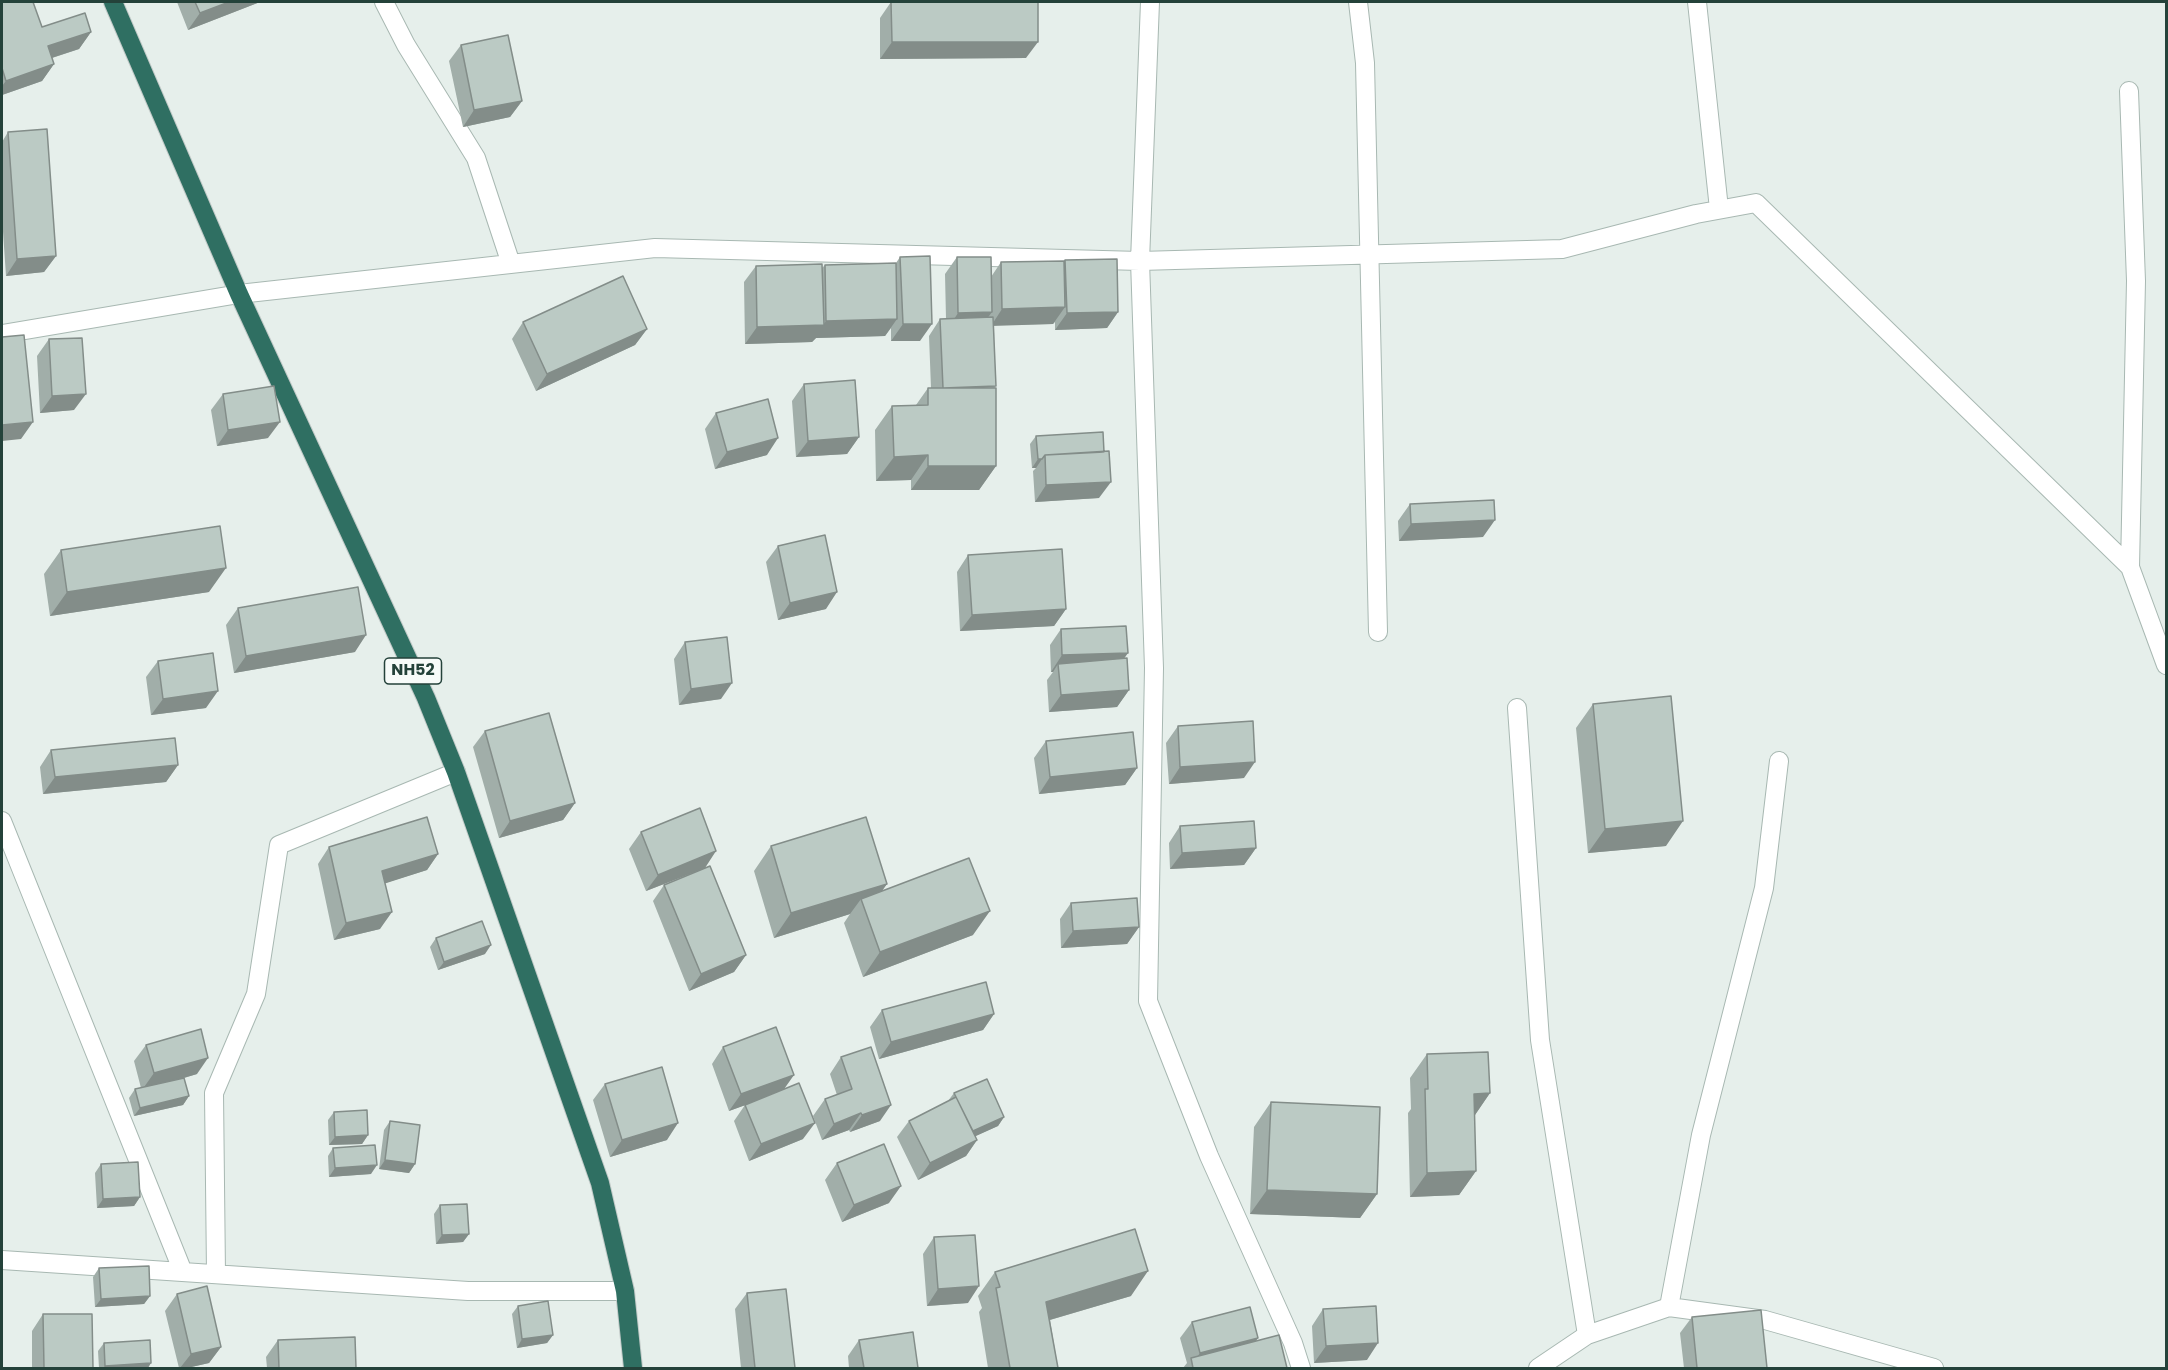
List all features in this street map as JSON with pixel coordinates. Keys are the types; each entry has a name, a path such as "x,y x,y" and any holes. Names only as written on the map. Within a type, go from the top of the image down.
{"highway":[{"name":"NH52","path":"113,2 239,294 421,687 456,772 600,1183 625,1291 633,1368"}],"street":[{"path":"384,2 406,45 476,158 511,264"},
{"path":"1150,2 1140,261 1154,668 1148,1001 1209,1156 1293,1343 1301,1368"},
{"path":"1358,2 1365,63 1378,632"},
{"path":"1696,2 1719,209"},
{"path":"2129,91 2136,281 2130,567 2166,665"},
{"path":"2,334 239,294 655,248 1140,261 1562,249 1719,209 1756,202 2130,567"},
{"path":"1517,708 1540,1040 1587,1335"},
{"path":"1669,1307 1701,1135 1764,888 1779,761"},
{"path":"216,1274 214,1094 256,994 279,845 456,772"},
{"path":"2,821 183,1272"},
{"path":"2,1260 468,1291 625,1291"},
{"path":"1538,1368 1587,1335 1669,1307 1766,1320 1934,1368"}],"building":[{"path":"2,2 33,2 42,27 85,13 91,32 48,46 54,64 6,81 2,68"},
{"path":"195,2 229,2 200,13"},
{"path":"891,2 1038,2 1038,42 892,42"},
{"path":"508,35 522,101 474,110 461,45"},
{"path":"47,129 56,256 17,259 8,132"},
{"path":"930,256 932,324 903,324 900,257"},
{"path":"957,257 991,257 992,312 958,313"},
{"path":"1117,259 1118,312 1067,313 1065,260"},
{"path":"1064,261 1065,307 1002,309 1001,262"},
{"path":"896,263 897,319 826,321 825,265"},
{"path":"822,264 824,325 757,327 756,266"},
{"path":"623,276 647,329 547,374 523,322"},
{"path":"993,317 996,386 943,388 940,319"},
{"path":"24,335 33,422 2,425 2,337"},
{"path":"82,338 86,394 52,396 49,339"},
{"path":"855,380 859,437 808,441 804,384"},
{"path":"274,386 280,422 228,430 223,394"},
{"path":"928,388 996,388 996,466 928,466 928,455 894,457 892,406 928,405"},
{"path":"768,399 778,438 727,452 716,413"},
{"path":"1103,432 1104,452 1045,455 1042,459 1038,459 1036,436"},
{"path":"1109,451 1111,482 1046,485 1045,455"},
{"path":"1494,500 1495,520 1411,524 1410,504"},
{"path":"220,526 226,568 67,592 61,550"},
{"path":"825,535 837,592 790,603 778,546"},
{"path":"1062,549 1066,609 972,615 968,555"},
{"path":"358,587 366,635 246,656 238,608"},
{"path":"1126,626 1128,653 1062,655 1061,629"},
{"path":"727,637 732,683 691,689 685,642"},
{"path":"213,653 218,691 163,699 158,661"},
{"path":"1127,658 1129,690 1061,695 1058,664"},
{"path":"1671,696 1683,821 1605,829 1593,704"},
{"path":"549,713 575,803 510,821 485,731"},
{"path":"1253,721 1255,762 1180,767 1178,726"},
{"path":"1133,732 1137,768 1050,777 1046,741"},
{"path":"175,738 178,765 55,777 51,750"},
{"path":"700,808 716,851 658,875 641,832"},
{"path":"427,817 438,854 382,871 392,912 346,923 329,847"},
{"path":"866,817 887,884 791,913 771,846"},
{"path":"1254,821 1256,848 1182,853 1180,826"},
{"path":"969,858 990,911 880,952 861,899"},
{"path":"710,866 746,955 701,974 664,885"},
{"path":"1137,898 1139,927 1073,931 1071,903"},
{"path":"482,921 491,945 444,962 436,938"},
{"path":"986,982 994,1014 891,1042 882,1010"},
{"path":"776,1027 794,1075 741,1094 723,1047"},
{"path":"201,1029 208,1058 154,1073 146,1045"},
{"path":"871,1047 891,1105 862,1115 861,1113 834,1124 825,1099 852,1089 841,1057"},
{"path":"1488,1052 1490,1093 1474,1094 1476,1171 1427,1173 1425,1089 1428,1089 1427,1054"},
{"path":"662,1067 678,1123 622,1140 605,1084"},
{"path":"184,1078 189,1096 140,1108 135,1089"},
{"path":"987,1079 1004,1117 973,1131 954,1093"},
{"path":"799,1083 815,1123 761,1144 745,1105"},
{"path":"956,1097 977,1140 930,1163 909,1121"},
{"path":"1271,1102 1380,1107 1377,1194 1267,1190"},
{"path":"367,1110 368,1135 335,1137 334,1112"},
{"path":"390,1121 420,1125 415,1164 385,1160"},
{"path":"884,1144 901,1186 854,1205 837,1163"},
{"path":"375,1145 377,1165 335,1168 333,1148"},
{"path":"138,1162 140,1197 103,1199 101,1164"},
{"path":"467,1204 469,1234 442,1235 440,1205"},
{"path":"1135,1229 1148,1271 1046,1302 1058,1368 1010,1368 996,1288 1000,1287 995,1272"},
{"path":"975,1235 979,1286 938,1289 934,1237"},
{"path":"149,1266 150,1296 101,1299 99,1268"},
{"path":"207,1286 221,1347 191,1354 177,1294"},
{"path":"786,1289 795,1368 755,1368 747,1293"},
{"path":"548,1301 553,1335 522,1339 518,1306"},
{"path":"1376,1306 1378,1343 1326,1346 1323,1309"},
{"path":"1250,1307 1258,1338 1200,1353 1192,1322"},
{"path":"1761,1310 1767,1368 1697,1368 1692,1317"},
{"path":"43,1314 92,1314 93,1368 44,1368"},
{"path":"913,1332 918,1368 864,1368 859,1340"},
{"path":"1279,1335 1287,1368 1193,1368 1191,1358"},
{"path":"355,1337 356,1368 279,1368 278,1340"},
{"path":"150,1340 151,1363 105,1366 104,1343"}]}
